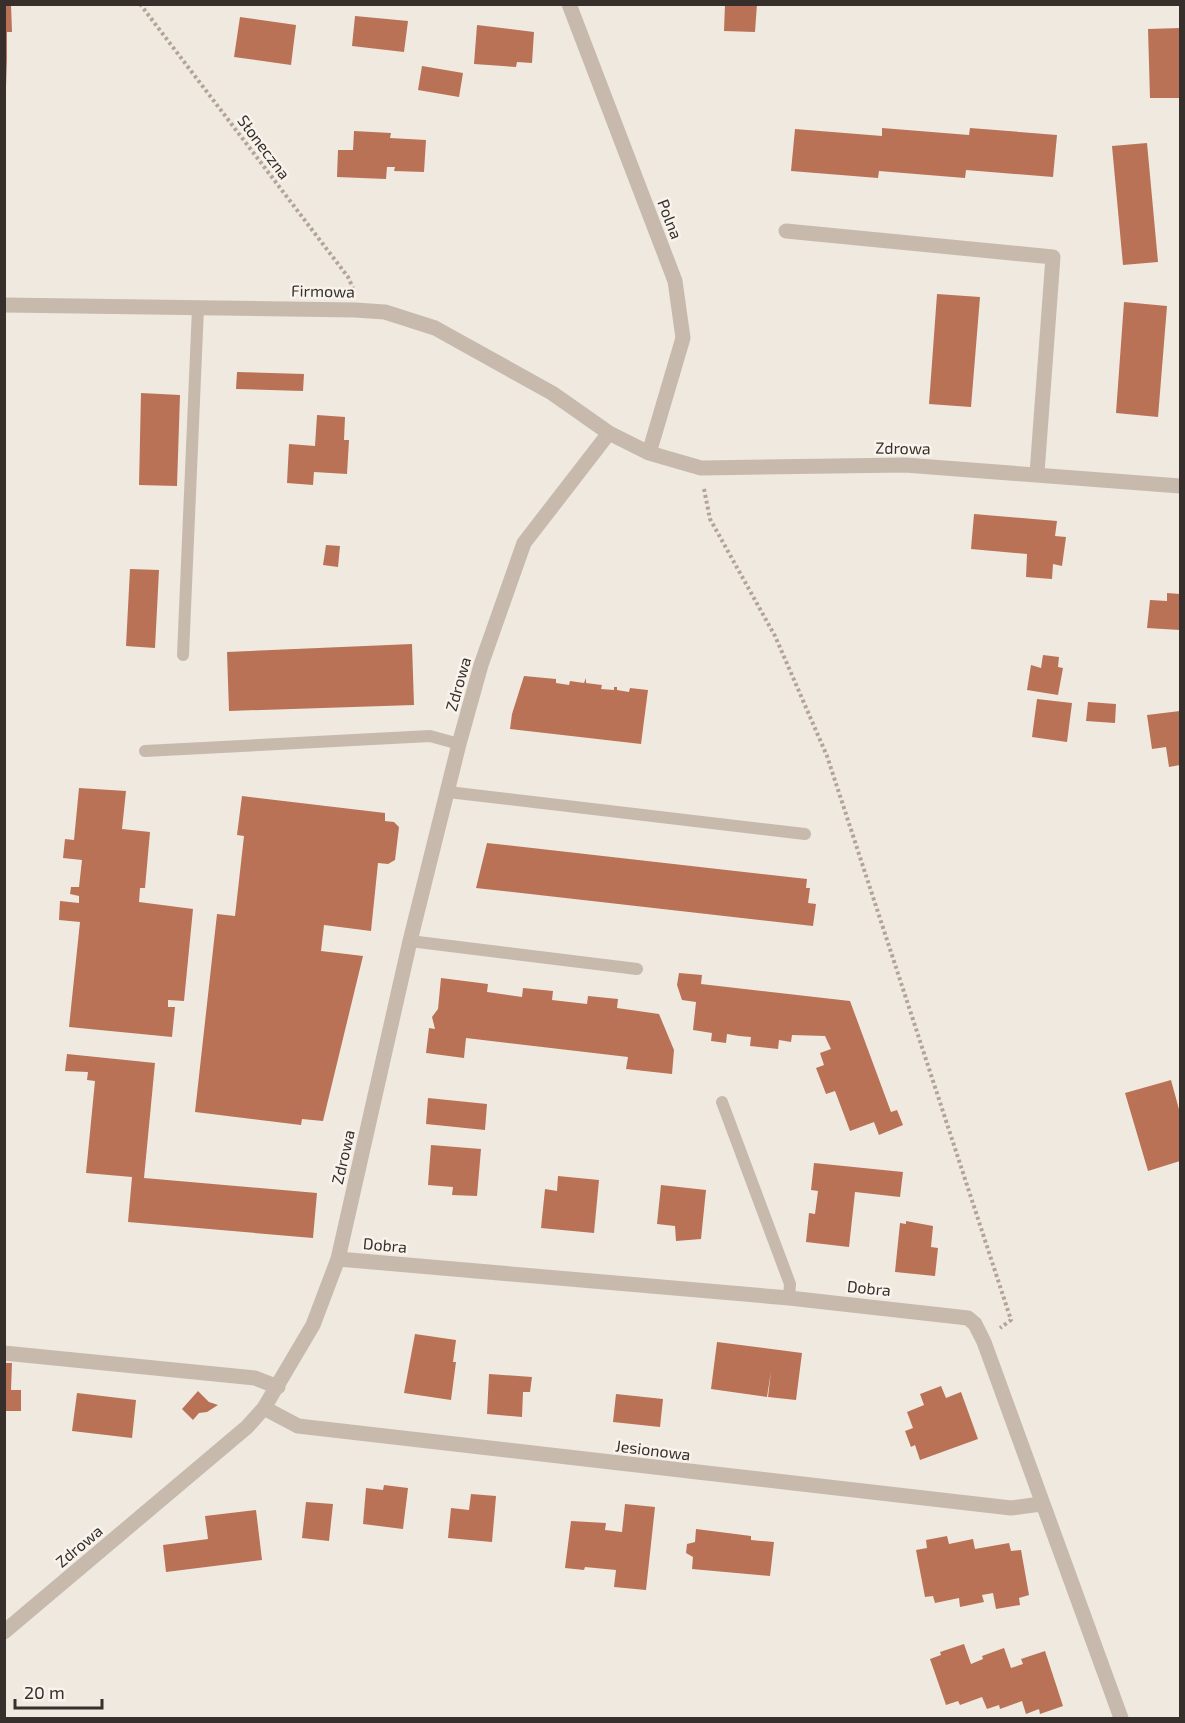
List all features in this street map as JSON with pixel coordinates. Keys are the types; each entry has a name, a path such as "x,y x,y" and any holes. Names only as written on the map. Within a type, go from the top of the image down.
{"street":[{"name":"Polna","path":"569,4 675,281 683,338 649,453"},
{"path":"786,231 1053,257 1037,473"},
{"name":"Firmowa","path":"4,305 385,312 435,328 552,393 609,433"},
{"name":"Zdrowa","path":"4,1632 247,1427 278,1387 313,1325 338,1259 410,941 481,665 524,543 609,433 649,453 701,468 905,465 1037,473 1180,486"},
{"name":"Dobra","path":"338,1259 958,1315 975,1324 984,1342 1121,1719"},
{"path":"4,1353 255,1378 278,1387"},
{"name":"Jesionowa","path":"264,1408 284,1421 310,1427 999,1507 1024,1508 1041,1504"}],"lane":[{"path":"183,655 198,308"},
{"path":"144,751 430,736 459,744"},
{"path":"448,792 805,834"},
{"path":"410,941 637,969"},
{"path":"722,1102 790,1284 789,1298"}],"path":[{"name":"Słoneczna","path":"140,4 348,277 354,290 355,310"},
{"path":"701,468 710,519 775,636 827,756 949,1127 1011,1320 984,1342"}],"building":[{"path":"4,4 11,4 12,32 7,32 7,87"},
{"path":"725,4 757,4 755,32 724,31"},
{"path":"355,16 408,21 404,52 352,46"},
{"path":"240,17 296,25 291,65 234,57"},
{"path":"477,25 534,32 532,63 517,62 516,67 474,64"},
{"path":"1180,28 1180,98 1150,98 1148,29"},
{"path":"422,66 463,73 459,97 418,90"},
{"path":"882,128 969,135 970,128 1057,135 1053,177 966,170 965,178 879,171 878,178 791,171 795,129 882,136"},
{"path":"354,131 391,133 390,138 426,140 424,172 394,171 395,167 387,167 386,179 337,177 338,150 353,150"},
{"path":"1147,143 1158,262 1123,265 1112,146"},
{"path":"937,294 980,297 971,407 929,404"},
{"path":"1124,302 1167,306 1158,417 1116,413"},
{"path":"237,372 304,374 303,391 236,389"},
{"path":"141,393 180,395 177,486 139,485"},
{"path":"317,415 345,417 344,440 349,440 347,474 314,472 313,485 287,483 289,444 315,446"},
{"path":"974,514 1057,521 1055,536 1066,537 1062,566 1053,564 1052,579 1026,577 1027,554 971,549"},
{"path":"326,545 340,546 338,567 323,565"},
{"path":"130,569 159,570 155,648 126,646"},
{"path":"1167,593 1180,594 1180,630 1147,628 1150,600 1167,601"},
{"path":"412,644 414,705 229,711 227,652"},
{"path":"1043,655 1059,657 1058,667 1063,668 1058,695 1027,690 1031,665 1041,668"},
{"path":"524,676 556,679 556,683 569,685 570,681 584,683 586,678 586,683 602,685 601,689 614,690 614,687 617,687 617,690 629,692 630,688 648,690 641,744 510,729 512,714"},
{"path":"1037,699 1072,703 1067,742 1032,737"},
{"path":"1088,702 1116,704 1115,723 1086,721"},
{"path":"1180,711 1180,765 1169,767 1166,747 1152,749 1147,715"},
{"path":"79,788 126,791 122,829 150,832 145,888 140,888 139,902 193,909 184,1001 168,1000 168,1007 175,1007 172,1037 69,1027 80,922 59,920 60,901 79,903 79,896 70,894 71,887 79,887 82,860 63,858 65,839 74,840"},
{"path":"242,796 385,813 385,821 394,822 399,827 395,860 388,864 378,863 371,931 324,925 321,951 363,956 323,1121 302,1119 301,1125 195,1112 217,914 235,916 244,836 237,835"},
{"path":"487,843 807,879 806,888 810,888 808,903 816,904 813,926 476,888"},
{"path":"679,973 702,975 701,984 850,1001 891,1112 897,1110 903,1125 879,1135 874,1122 850,1131 835,1091 826,1094 816,1068 824,1065 820,1053 831,1049 825,1036 792,1035 791,1042 779,1040 778,1049 750,1046 751,1037 727,1034 726,1043 711,1041 712,1033 693,1030 696,1002 682,1000 677,985"},
{"path":"441,978 488,984 487,992 522,997 523,988 553,991 552,1000 587,1004 588,996 618,999 617,1008 659,1014 674,1050 672,1074 626,1069 628,1057 466,1038 464,1058 426,1053 429,1028 435,1029 432,1017 438,1009"},
{"path":"67,1054 155,1063 144,1178 317,1193 313,1238 128,1222 132,1177 86,1173 95,1081 87,1080 88,1072 65,1071"},
{"path":"1171,1080 1180,1113 1180,1161 1148,1171 1125,1093"},
{"path":"428,1098 487,1104 485,1130 426,1124"},
{"path":"431,1145 481,1149 477,1196 452,1195 453,1187 428,1185"},
{"path":"814,1163 903,1172 900,1197 855,1192 849,1247 806,1242 809,1213 815,1214 818,1191 811,1190"},
{"path":"558,1176 599,1180 594,1233 541,1228 545,1189 557,1191"},
{"path":"661,1185 706,1190 701,1239 676,1241 675,1226 657,1224"},
{"path":"906,1221 933,1226 931,1247 938,1248 935,1276 895,1272 900,1223 906,1224"},
{"path":"415,1334 456,1340 453,1362 456,1362 451,1400 404,1393"},
{"path":"717,1342 802,1353 796,1400 768,1397 771,1371 767,1397 711,1389"},
{"path":"4,1363 12,1363 11,1390 21,1390 21,1411 4,1411"},
{"path":"489,1374 532,1377 530,1392 523,1392 522,1417 487,1414"},
{"path":"941,1386 946,1398 961,1392 978,1439 920,1460 915,1445 911,1447 905,1431 913,1428 907,1412 924,1405 920,1394"},
{"path":"198,1391 209,1402 218,1405 207,1412 199,1413 193,1420 182,1409"},
{"path":"77,1393 136,1400 132,1438 72,1431"},
{"path":"616,1394 663,1399 660,1427 613,1422"},
{"path":"384,1485 408,1488 403,1529 363,1524 366,1488 383,1490"},
{"path":"471,1494 496,1496 492,1542 448,1538 451,1508 469,1510"},
{"path":"306,1502 333,1504 329,1541 302,1538"},
{"path":"625,1504 655,1507 646,1590 614,1587 616,1570 565,1568 571,1521 606,1523 605,1530 622,1532"},
{"path":"256,1510 262,1560 166,1572 163,1545 208,1539 205,1516"},
{"path":"696,1529 751,1536 751,1540 774,1542 770,1576 692,1569 693,1557 686,1553 687,1544 695,1542"},
{"path":"947,1536 949,1544 973,1539 975,1549 1009,1543 1011,1551 1021,1550 1029,1595 1019,1598 1020,1605 996,1609 993,1593 982,1595 984,1602 960,1607 959,1598 935,1603 933,1596 925,1597 916,1550 927,1548 926,1540"},
{"path":"964,1644 971,1664 983,1659 982,1656 1004,1648 1011,1668 1023,1664 1021,1659 1045,1651 1063,1706 1040,1714 1039,1709 1026,1714 1022,1701 1000,1709 999,1705 987,1709 982,1697 960,1705 958,1701 946,1705 930,1659 941,1655 940,1652"}]}
